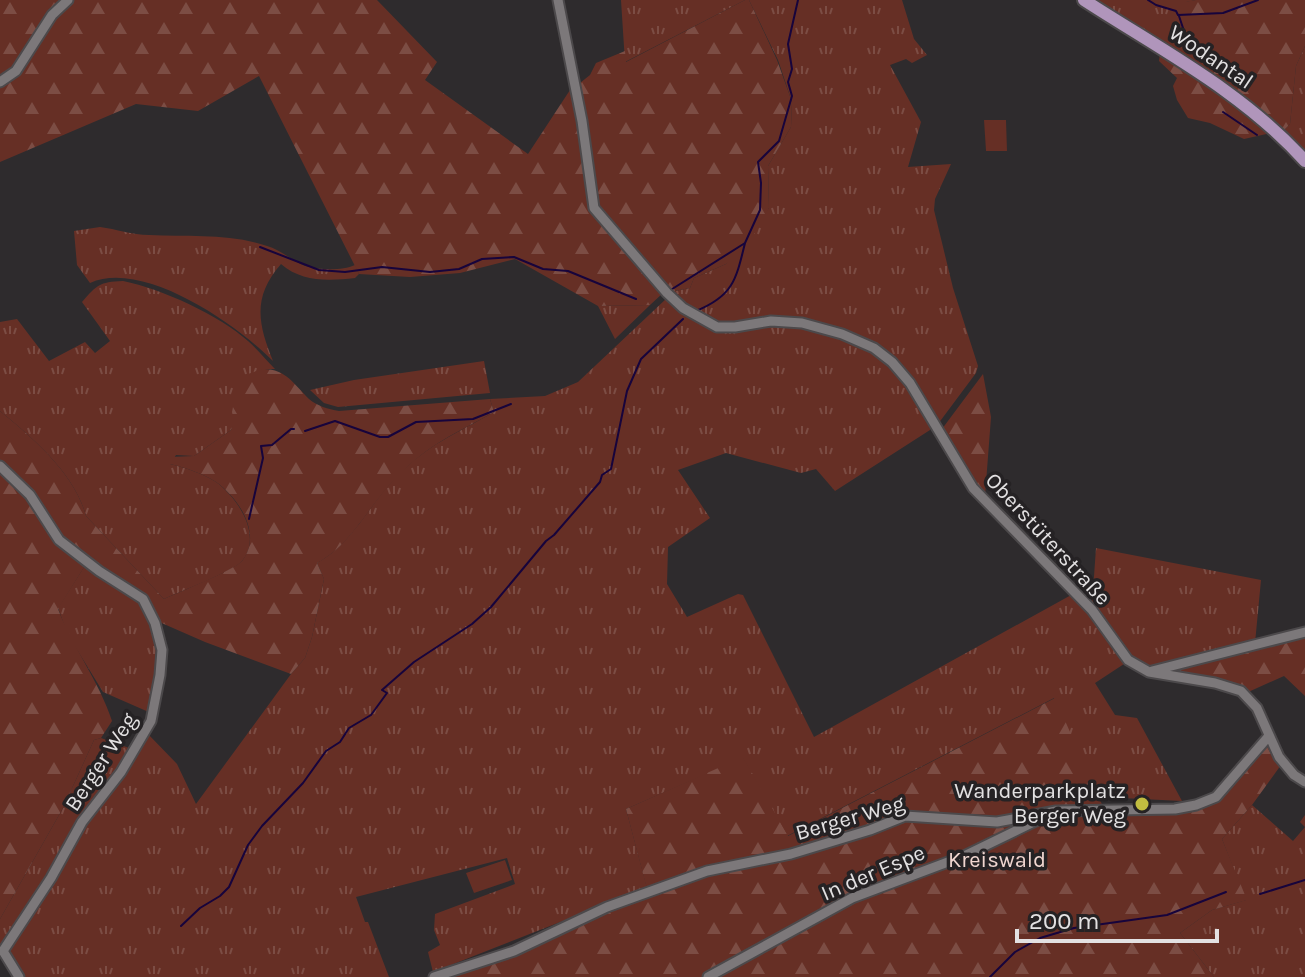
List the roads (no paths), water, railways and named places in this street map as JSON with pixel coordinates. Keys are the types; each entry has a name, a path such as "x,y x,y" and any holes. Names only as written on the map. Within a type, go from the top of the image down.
{"main road":[{"name":"Wodantal","path":"1084,0 1241,100 1305,161"}],"street":[{"path":"0,82 16,71 52,15 68,0"},
{"name":"Oberstüterstraße","path":"558,0 582,121 594,208 667,293 683,308 717,327 771,321 802,323 842,334 874,348 892,362 910,383 973,488 1092,610 1128,660 1149,672 1215,683 1241,691 1257,708 1279,757 1294,775 1305,782"},
{"name":"Berger Weg","path":"0,466 30,495 59,540 143,599 155,623 162,650 151,721 121,772 82,822 51,878 3,951 19,977"},
{"path":"1149,672 1305,632"},
{"name":"Berger Weg","path":"434,977 514,951 607,907 707,871 791,854 905,816 997,822 1056,811 1175,809 1196,805 1216,797 1268,737"},
{"name":"In der Espe","path":"708,977 852,898 964,856 1056,811"}],"waterway":[{"path":"669,291 745,243 760,210 758,162 779,141 792,96 788,82 792,69 788,44 798,0"},
{"path":"1148,0 1176,11 1178,15 1223,13 1258,0"},
{"path":"1179,16 1190,49 1207,57"},
{"path":"1223,112 1257,135"},
{"path":"696,311 718,299 731,285 745,243"},
{"path":"260,247 319,270 345,272 382,267 430,272 459,269 482,259 514,257 543,269 568,271 636,299"},
{"path":"181,926 229,887 248,845 262,826 303,783 326,751 340,742 349,728 371,715 387,693 382,690 414,662 472,624 491,607 600,482 602,475 611,469 627,391 641,359 683,319"},
{"path":"305,431 335,421 388,437 416,422 473,419 511,404"},
{"path":"249,519 263,458 261,446 272,445 294,429"},
{"path":"1260,894 1305,880"},
{"path":"990,977 1015,952 1040,938 1074,928 1167,915 1226,892"}],"place":[{"name":"Wanderparkplatz Berger Weg","path":"1142,804"}],"park label":[{"name":"Kreiswald","path":"997,860"}]}
